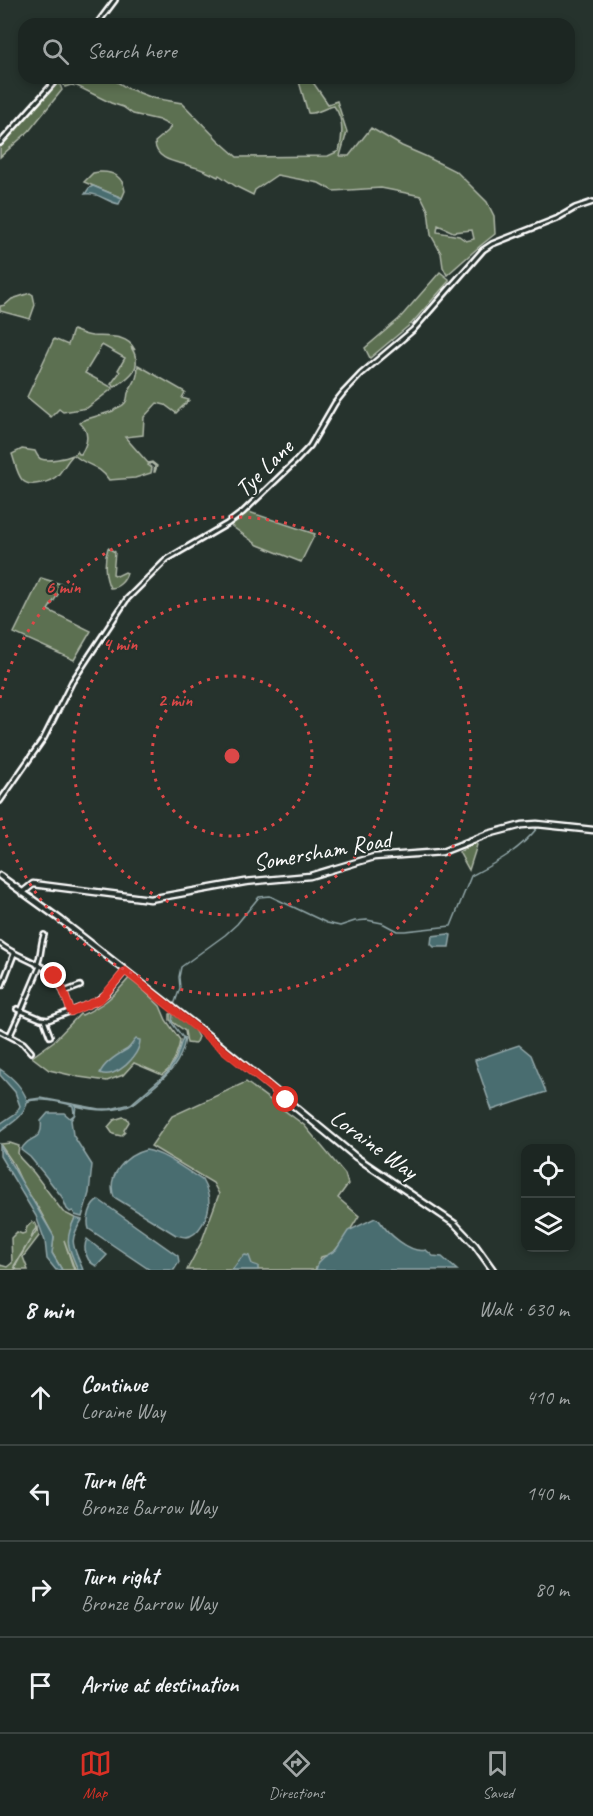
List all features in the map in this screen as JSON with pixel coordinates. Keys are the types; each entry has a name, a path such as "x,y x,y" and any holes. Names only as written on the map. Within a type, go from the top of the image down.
{"main road":[{"name":"Somersham Road","path":"22,893 33,884 150,899 245,882 310,876 374,857 442,852 488,834 522,825 537,824 593,830"},
{"name":"Loraine Way","path":"0,876 125,971 356,1157 454,1224 475,1245 493,1270"}],"street":[{"path":"102,18 116,0"},
{"path":"0,143 53,84"},
{"name":"Tye Lane","path":"0,801 44,738 72,682 127,599 167,559 243,512 295,462 310,446 343,393 361,374 412,330 483,250 492,244 593,202"},
{"path":"10,1035 39,966 44,935"},
{"path":"0,944 56,978 71,1012"},
{"path":"2,985 14,954"},
{"path":"20,1010 44,1020 71,1012 101,999 125,971"},
{"path":"64,992 80,986"},
{"path":"44,1020 50,1036"},
{"path":"0,1031 23,1043 31,1052"},
{"path":"23,1043 26,1039"}],"green space":[{"path":"54,84 60,84 62,90 29,131 0,157 0,144"},
{"path":"64,84 121,84 153,98 182,103 237,157 328,156 339,151 342,134 341,122 334,106 308,113 300,84 314,84 328,104 337,101 347,132 340,156 349,156 371,128 402,146 457,172 487,202 494,216 495,234 447,275 441,253 431,235 428,210 421,196 381,188 333,191 319,183 277,175 255,190 253,195 219,175 218,177 159,154 155,142 171,126 159,120 133,114 123,107 71,85 65,87","holes":["438,225 453,232 472,230 474,239 466,241 459,236 437,232"]},
{"path":"93,173 113,174 120,179 125,191 122,198 84,182"},
{"path":"440,272 449,281 412,323 370,358 365,348 399,319"},
{"path":"30,293 33,295 35,305 30,319 0,311 0,306"},
{"path":"73,330 89,336 122,338 135,350 131,347 135,354 136,366 131,375 115,387 111,384 120,372 118,370 125,358 102,345 85,373 113,388 87,408 63,412 59,409 51,417 27,397 54,339 68,345"},
{"path":"138,365 185,392 182,398 189,400 176,413 165,405 157,403 144,417 143,435 125,437 148,463 152,462 157,466 155,472 155,466 151,463 148,465 152,468 151,473 135,478 109,480 97,468 74,455 77,451 81,454 86,442 87,434 80,423 113,411 127,401"},
{"path":"22,449 35,451 39,458 44,460 73,455 54,478 33,484 23,481 16,467 12,454"},
{"path":"246,511 315,534 301,562 258,545 230,525"},
{"path":"108,548 115,552 113,574 117,576 127,573 121,584 110,588 105,568"},
{"path":"41,578 64,585 48,610 91,631 74,660 14,633"},
{"path":"475,843 477,845 469,870 459,852"},
{"path":"130,977 160,1006 166,1020 180,1040 175,1058 169,1069 162,1075 134,1063 123,1075 107,1081 49,1070 32,1057 54,1041 80,1014 90,1011 109,999"},
{"path":"173,1013 194,1029 198,1037 195,1044 187,1043 185,1031 170,1020 170,1014"},
{"path":"246,1082 304,1125 345,1174 348,1184 338,1198 359,1216 332,1254 321,1257 315,1270 187,1270 201,1243 219,1194 213,1183 151,1146 172,1116"},
{"path":"123,1117 129,1122 125,1132 121,1136 113,1134 108,1127 114,1120"},
{"path":"10,1143 19,1146 20,1158 63,1212 75,1218 69,1239 78,1270 75,1270 64,1240 74,1270 62,1270 52,1253 54,1237 0,1144"},
{"path":"32,1222 37,1227 31,1239 38,1228 39,1236 23,1257 28,1270 17,1270 15,1267 30,1240 14,1266 16,1270 0,1270 0,1265 7,1267 12,1263 11,1238 17,1232 25,1233"}],"water":[{"path":"93,186 122,198 119,204 94,194 85,194"},
{"path":"451,935 449,947 434,947 431,944 432,936"},
{"path":"183,1037 185,1038 181,1055 173,1068 130,1105 116,1109 104,1110 76,1106 74,1113 73,1106 68,1104 31,1101 27,1102 23,1112 13,1123 0,1132 0,1124 16,1113 20,1106 15,1092 0,1075 0,1069 16,1082 27,1100 41,1098 110,1109 131,1104 167,1073 176,1059"},
{"path":"136,1039 140,1040 139,1046 126,1065 113,1073 100,1073 108,1063"},
{"path":"519,1045 531,1055 546,1092 492,1110 475,1060"},
{"path":"48,1113 64,1113 70,1118 75,1114 71,1120 73,1135 92,1165 89,1193 82,1217 67,1209 62,1197 30,1157 21,1150 38,1135 41,1121"},
{"path":"0,1145 54,1237 52,1253 62,1270 56,1270 47,1259 45,1241 36,1216 0,1156"},
{"path":"146,1150 168,1158 202,1180 207,1191 209,1208 199,1229 191,1236 176,1235 114,1197 112,1189 115,1174 131,1156"},
{"path":"99,1200 178,1256 179,1262 174,1270 150,1270 89,1229 90,1212"},
{"path":"75,1218 82,1220 77,1228 73,1245 83,1270 78,1270 68,1239"},
{"path":"375,1218 406,1246 426,1250 433,1256 442,1257 457,1270 316,1270 318,1263 336,1250 348,1231"},
{"path":"87,1239 107,1255 97,1266 86,1255"},
{"path":"245,1255 249,1256 252,1264 258,1266 258,1270 232,1270 241,1258"}],"waterway":[{"path":"184,1039 172,1023 174,1005 180,988 181,967 225,935 259,897 270,896 327,923 340,926 367,920 382,923 397,931 451,926 471,876 499,861 538,827"}],"route":[{"path":"54,976 62,987 71,1012 101,999 125,971 286,1100"}]}
